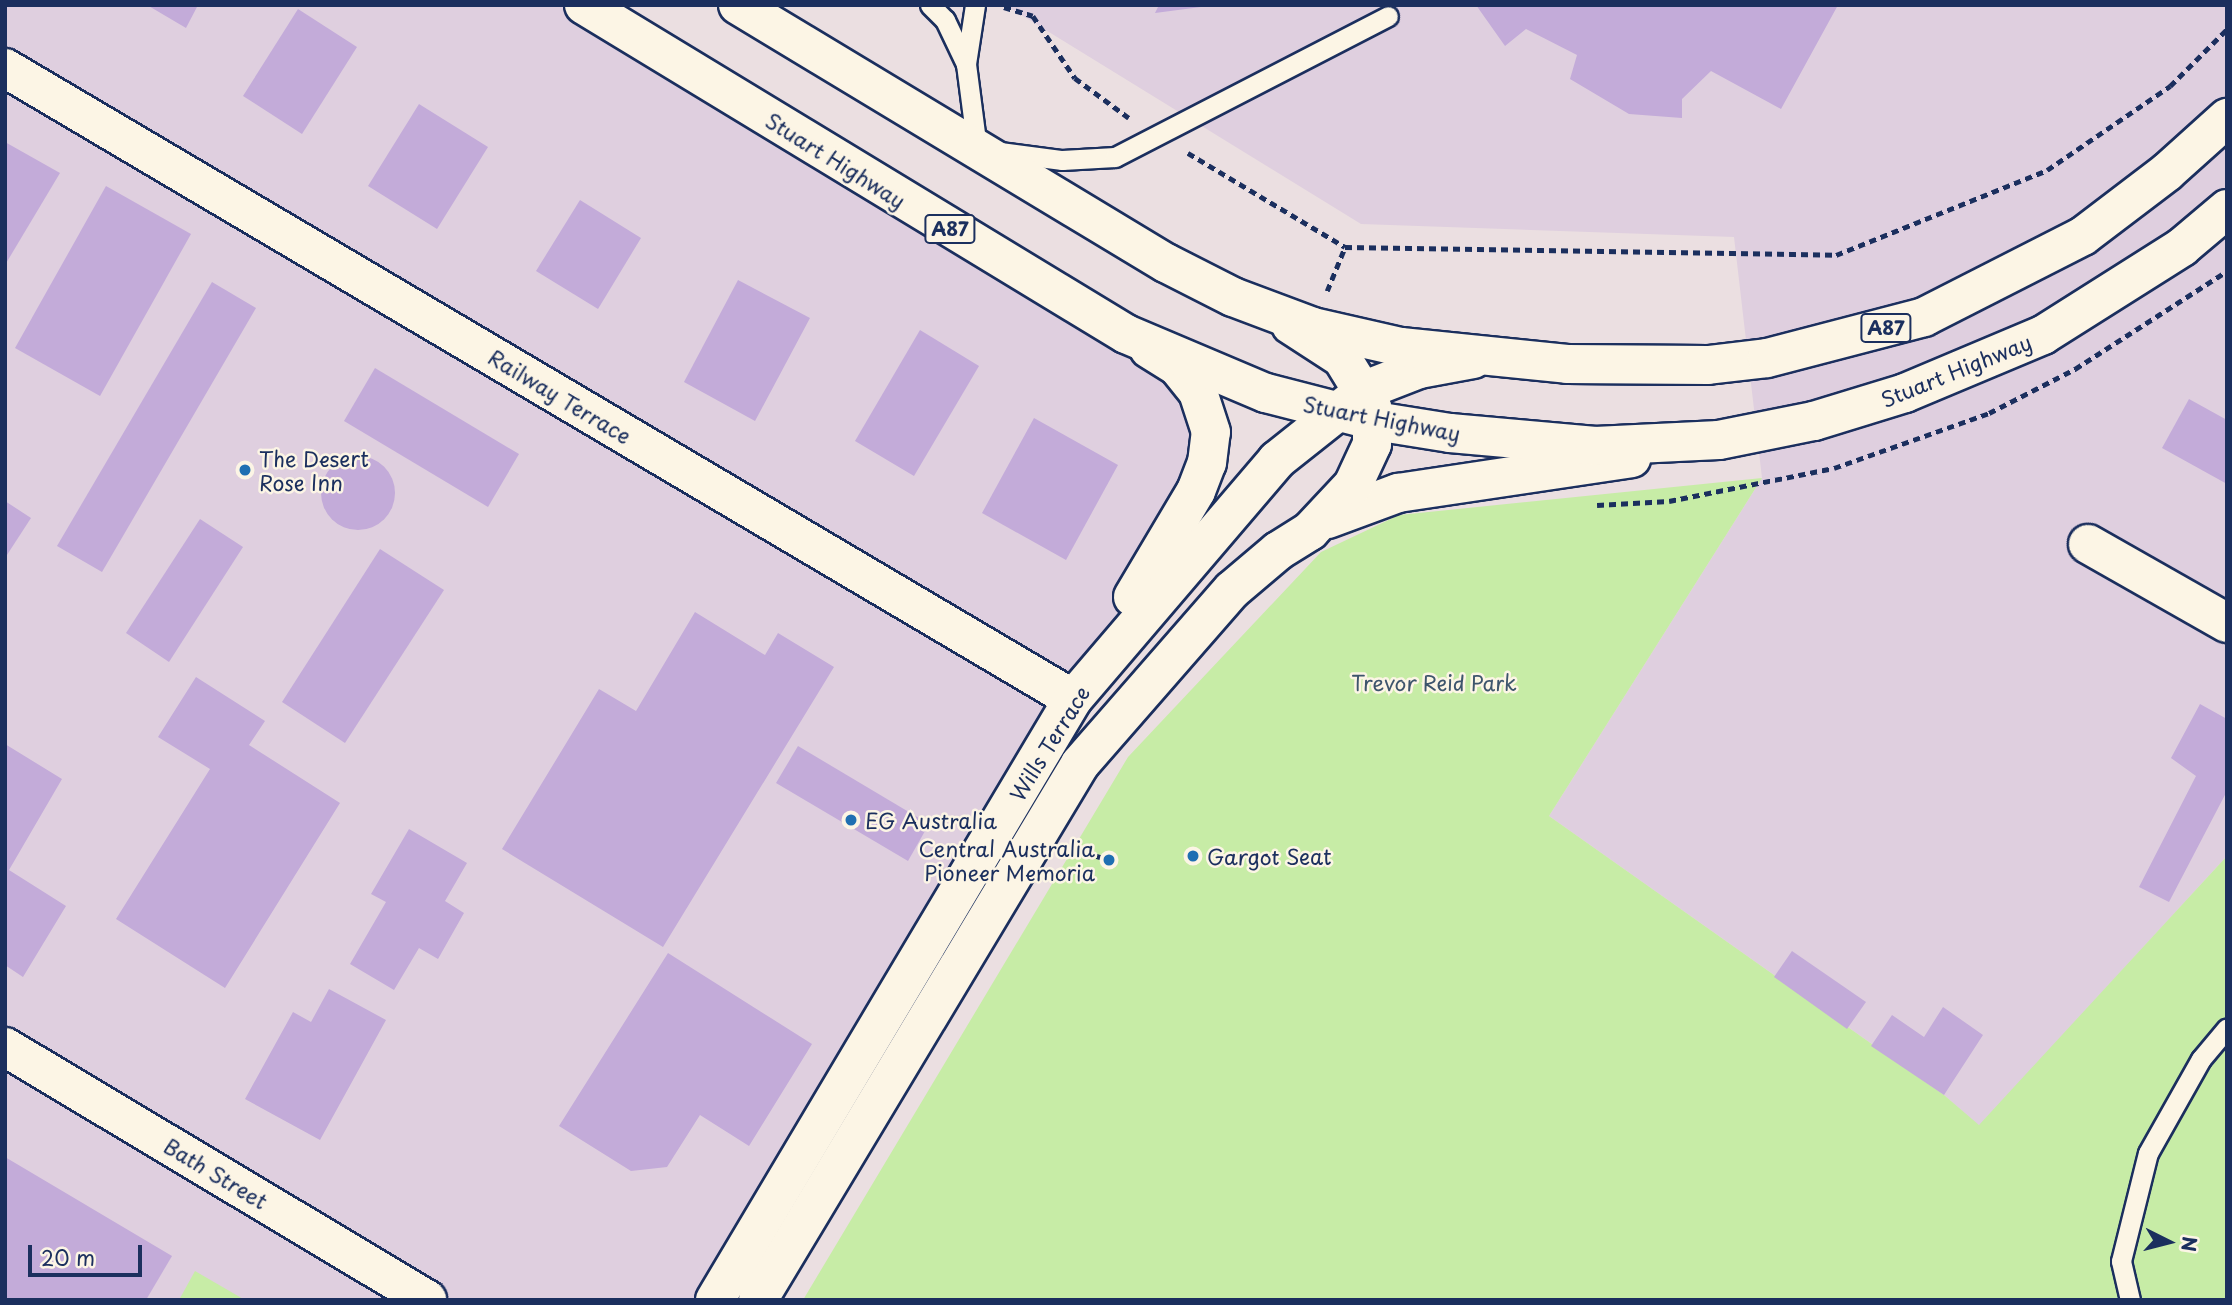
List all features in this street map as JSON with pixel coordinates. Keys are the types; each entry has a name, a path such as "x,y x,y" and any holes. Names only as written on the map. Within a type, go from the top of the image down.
{"main road":[{"name":"Stuart Highway","path":"584,5 1126,334 1213,374 1486,437 1595,446 1719,440 1814,421 1984,364 2096,304 2182,247 2227,209"},
{"name":"A87","path":"738,5 1166,262 1271,313 1401,346 1567,364 1708,365 1827,346 1924,317 2083,236 2167,172 2227,117"},
{"name":"Railway Terrace","path":"5,68 1114,723"},
{"path":"1271,313 1322,342 1342,358 1358,407 1419,369 1485,357"},
{"path":"1073,699 1196,491 1207,463 1211,432 1198,392 1178,367 1126,334"},
{"name":"Wills Terrace","path":"715,1300 1073,699 1277,460 1358,407 1369,452 1353,485 1310,531 1278,551 1232,590 1114,723 1054,804 758,1300"},
{"path":"1310,531 1360,504 1398,493 1648,456 1719,440"},
{"path":"2088,544 2227,623"},
{"name":"Bath Street","path":"5,1047 427,1300"}],"lane":[{"path":"930,5 945,20 966,64"},
{"path":"975,5 966,64 976,149 1062,160 1115,157 1153,135 1388,16"},
{"path":"2130,1300 2121,1261 2148,1153 2202,1059 2227,1028"}],"path":[{"path":"1000,5 1033,16 1075,78 1153,135 1345,247 1836,255 2047,170 2170,86 2227,29"},
{"path":"1064,843 1108,860"}],"shaded area":[{"path":"5,5 584,5 1126,334 1218,445 1196,491 715,1300 5,1300"},
{"path":"1005,5 2227,5 2227,856 1979,1126 1944,1095 1549,816 1762,478 1734,237 1361,224"}],"green space":[{"name":"Trevor Reid Park","path":"1762,478 1549,816 1944,1095 1979,1125 2227,856 2227,1300 803,1300 1128,757 1321,552 1399,515"},
{"path":"195,1271 245,1300 179,1300"}],"building":[{"path":"147,5 198,5 186,28"},
{"path":"1159,5 1201,5 1201,7 1155,13"},
{"path":"1476,5 1838,5 1781,109 1711,71 1682,99 1682,118 1629,114 1570,79 1577,55 1526,29 1505,46"},
{"path":"298,9 357,47 302,134 243,96"},
{"path":"419,104 488,147 437,229 368,186"},
{"path":"5,142 60,173 5,265"},
{"path":"106,186 191,234 100,396 15,348"},
{"path":"580,200 641,238 598,309 536,271"},
{"path":"738,280 810,318 755,421 684,382"},
{"path":"212,282 256,308 102,572 57,546"},
{"path":"920,330 979,366 914,476 855,441"},
{"path":"375,368 519,454 488,507 344,421"},
{"path":"2189,399 2227,420 2227,484 2162,448"},
{"path":"1034,418 1118,465 1066,560 982,513"},
{"path":"358,456 379,462 389,472 395,493 389,514 379,524 358,530 337,524 327,514 321,493 327,472 337,462"},
{"path":"5,501 31,518 5,558"},
{"path":"200,519 243,547 169,662 126,633"},
{"path":"380,549 444,590 345,743 282,702"},
{"path":"695,612 765,655 778,633 834,667 663,947 502,849 599,689 636,711"},
{"path":"196,677 265,721 249,745 340,803 225,988 116,919 210,769 158,737"},
{"path":"2200,704 2227,719 2227,791 2169,902 2139,887 2196,776 2171,758"},
{"path":"5,744 62,779 9,870 66,906 23,977 5,965"},
{"path":"798,746 929,824 908,861 776,783"},
{"path":"409,829 467,863 445,901 464,913 438,959 419,948 394,990 350,964 386,902 371,894"},
{"path":"1792,951 1866,1002 1847,1029 1774,977"},
{"path":"668,953 812,1044 749,1146 700,1115 667,1167 631,1171 559,1126"},
{"path":"329,989 386,1020 320,1140 245,1099 293,1012 311,1022"},
{"path":"1943,1007 1983,1035 1944,1095 1871,1046 1892,1015 1924,1037"},
{"path":"5,1157 172,1256 146,1300 5,1300"}],"place":[{"name":"The Desert Rose Inn","path":"245,470"},
{"name":"EG Australia","path":"851,820"},
{"name":"Gargot Seat","path":"1193,856"},
{"name":"Central Australia Pioneer Memoria","path":"1109,860"}]}
